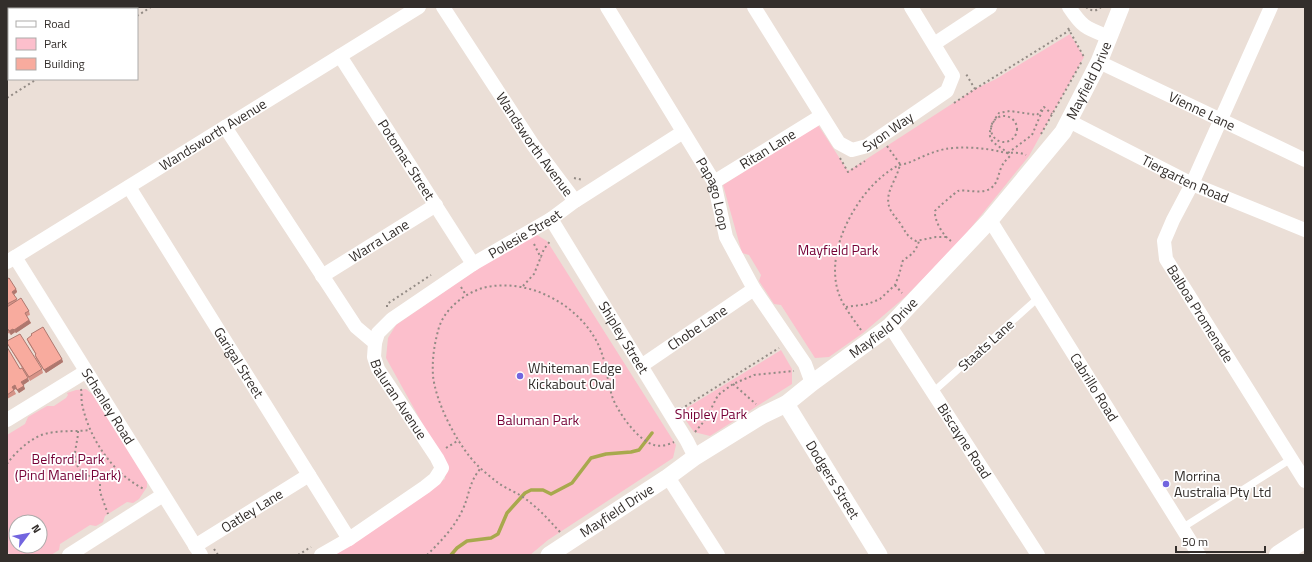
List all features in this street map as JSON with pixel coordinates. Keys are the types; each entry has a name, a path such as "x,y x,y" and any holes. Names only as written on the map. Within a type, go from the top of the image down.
{"main road":[{"path":"1279,555 1305,538"}],"street":[{"name":"Wandsworth Avenue","path":"11,260 419,7"},
{"name":"Wandsworth Avenue","path":"443,7 533,145 575,201"},
{"name":"Papago Loop","path":"607,7 714,182 726,236 754,289 805,364 812,383"},
{"name":"Syon Way","path":"754,7 839,143 852,150 867,146 947,91 953,76 911,7"},
{"path":"934,44 990,7"},
{"path":"1069,7 1071,26 1087,28 1109,37"},
{"name":"Mayfield Drive","path":"554,554 695,457 763,415 786,404 812,383 890,326 990,220 1063,132 1099,62 1121,7"},
{"name":"Balboa Promenade","path":"1271,7 1192,184 1164,241 1166,259 1305,480"},
{"name":"Potomac Street","path":"340,56 473,264"},
{"name":"Vienne Lane","path":"1099,62 1305,160"},
{"name":"Ritan Lane","path":"714,182 821,116"},
{"name":"Tiergarten Road","path":"1069,121 1192,184 1305,230"},
{"name":"Baluran Avenue","path":"225,127 356,327 375,343 374,357 378,369 442,468 435,479 425,487 349,539 318,550"},
{"name":"Polesie Street","path":"375,343 378,334 392,319 473,264 551,218 683,132"},
{"name":"Garigal Street","path":"129,187 349,539"},
{"name":"Warra Lane","path":"322,276 436,205"},
{"name":"Shipley Street","path":"551,218 695,457"},
{"name":"Cabrillo Road","path":"990,220 1198,555"},
{"name":"Schenley Road","path":"11,260 85,372 198,551"},
{"name":"Chobe Lane","path":"641,366 754,289"},
{"name":"Biscayne Road","path":"890,326 1038,555"},
{"path":"7,420 85,372"},
{"name":"Dodgers Street","path":"786,404 879,555"},
{"name":"Oatley Lane","path":"198,551 309,475"},
{"path":"668,477 718,555"},
{"path":"68,555 163,495"}],"lane":[{"name":"Staats Lane","path":"933,392 1038,298"},
{"path":"1182,528 1292,459"}],"path":[{"path":"138,15 151,7"},
{"path":"1086,7 1092,11"},
{"path":"950,105 1092,11 1098,10 1101,7"},
{"path":"1039,137 1084,57 1071,26"},
{"path":"964,70 975,89"},
{"path":"7,98 35,80"},
{"path":"1044,107 1052,114"},
{"path":"952,241 942,233 935,217 935,211 947,202 955,192 973,192 991,188 996,183 1003,163 1010,156 992,141 990,136 991,126 999,113 1010,111 1037,115 1044,107"},
{"path":"1008,153 1032,135 1044,107"},
{"path":"1007,116 1014,121 1016,125 1016,133 1012,140 1003,142 993,136 992,126 998,117 1007,116"},
{"path":"887,146 900,164 899,170 888,193 888,203 906,234 914,240 919,241 946,237"},
{"path":"863,333 846,307 838,290 835,278 835,260 841,236 850,218 866,193 879,179 900,164 907,163 927,154 953,148 986,148 1008,153 1016,152 1029,156"},
{"path":"839,158 848,172 868,159"},
{"path":"560,181 570,174 581,180 586,180"},
{"path":"523,286 534,274 546,245 560,233"},
{"path":"532,241 541,258"},
{"path":"846,307 874,302 895,285 902,260 912,255 916,250 919,241"},
{"path":"384,312 387,304 437,272"},
{"path":"895,285 905,297"},
{"path":"562,535 540,510 527,500 498,483 470,457 458,440 438,397 433,376 433,354 439,326 447,312 466,295 492,286 523,286 551,297 570,310 585,325 594,337 603,355 616,406 630,426 642,438 653,445 669,445 678,441"},
{"path":"671,416 784,345"},
{"path":"693,435 706,418 718,395 732,384 754,375 796,371 805,364"},
{"path":"732,384 755,402 763,415"},
{"path":"82,389 82,403 91,430 108,460 118,471 146,490"},
{"path":"690,429 693,435"},
{"path":"7,464 16,452 26,444 48,433 91,430"},
{"path":"78,431 75,451 76,462 80,470 100,479 110,477 118,471"},
{"path":"693,435 698,436"},
{"path":"441,451 458,440"},
{"path":"427,555 450,530 460,516 466,504 471,483 481,468"},
{"path":"100,479 100,492 109,516 106,518"},
{"path":"298,555 318,550"}],"green space":[{"name":"Mayfield Park","path":"1070,34 1084,57 1029,156 957,245 905,297 863,333 829,357 815,358 781,305 774,304 759,281 761,275 749,255 742,253 723,185 818,125 848,171 975,89 996,79"},
{"name":"Baluman Park","path":"532,232 547,241 676,445 673,458 548,540 530,555 327,555 445,479 446,466 386,358 388,338 396,325"},
{"name":"Shipley Park","path":"781,350 792,369 792,384 710,436 694,432 680,412"},
{"name":"Belford Park (Pind Maneli Park)","path":"86,389 92,394 147,480 147,487 139,499 133,503 127,502 105,516 103,522 96,526 90,525 60,544 59,550 51,555 9,555 48,554 48,514 8,514 8,551 7,435 25,424 28,417 47,406 54,406 66,398 68,395 67,393"}],"building":[{"path":"9,278 16,289 12,292 17,299 7,304 7,279"},
{"path":"21,298 29,311 25,313 29,320 14,330 9,331 7,329 7,307"},
{"path":"43,327 62,359 44,370 27,339 32,335 31,334"},
{"path":"20,334 42,369 29,377 7,343 7,341"},
{"path":"7,347 20,369 22,368 28,378 21,382 24,386 17,390 15,385 12,387 14,390 7,395"}],"waterway":[{"path":"451,555 457,548 467,541 491,538 498,534 507,513 525,493 531,490 543,490 551,494 572,483 591,458 606,454 639,450 652,433"}],"place":[{"name":"Whiteman Edge Kickabout Oval","path":"520,376"},
{"name":"Morrina Australia Pty Ltd","path":"1166,484"}]}
